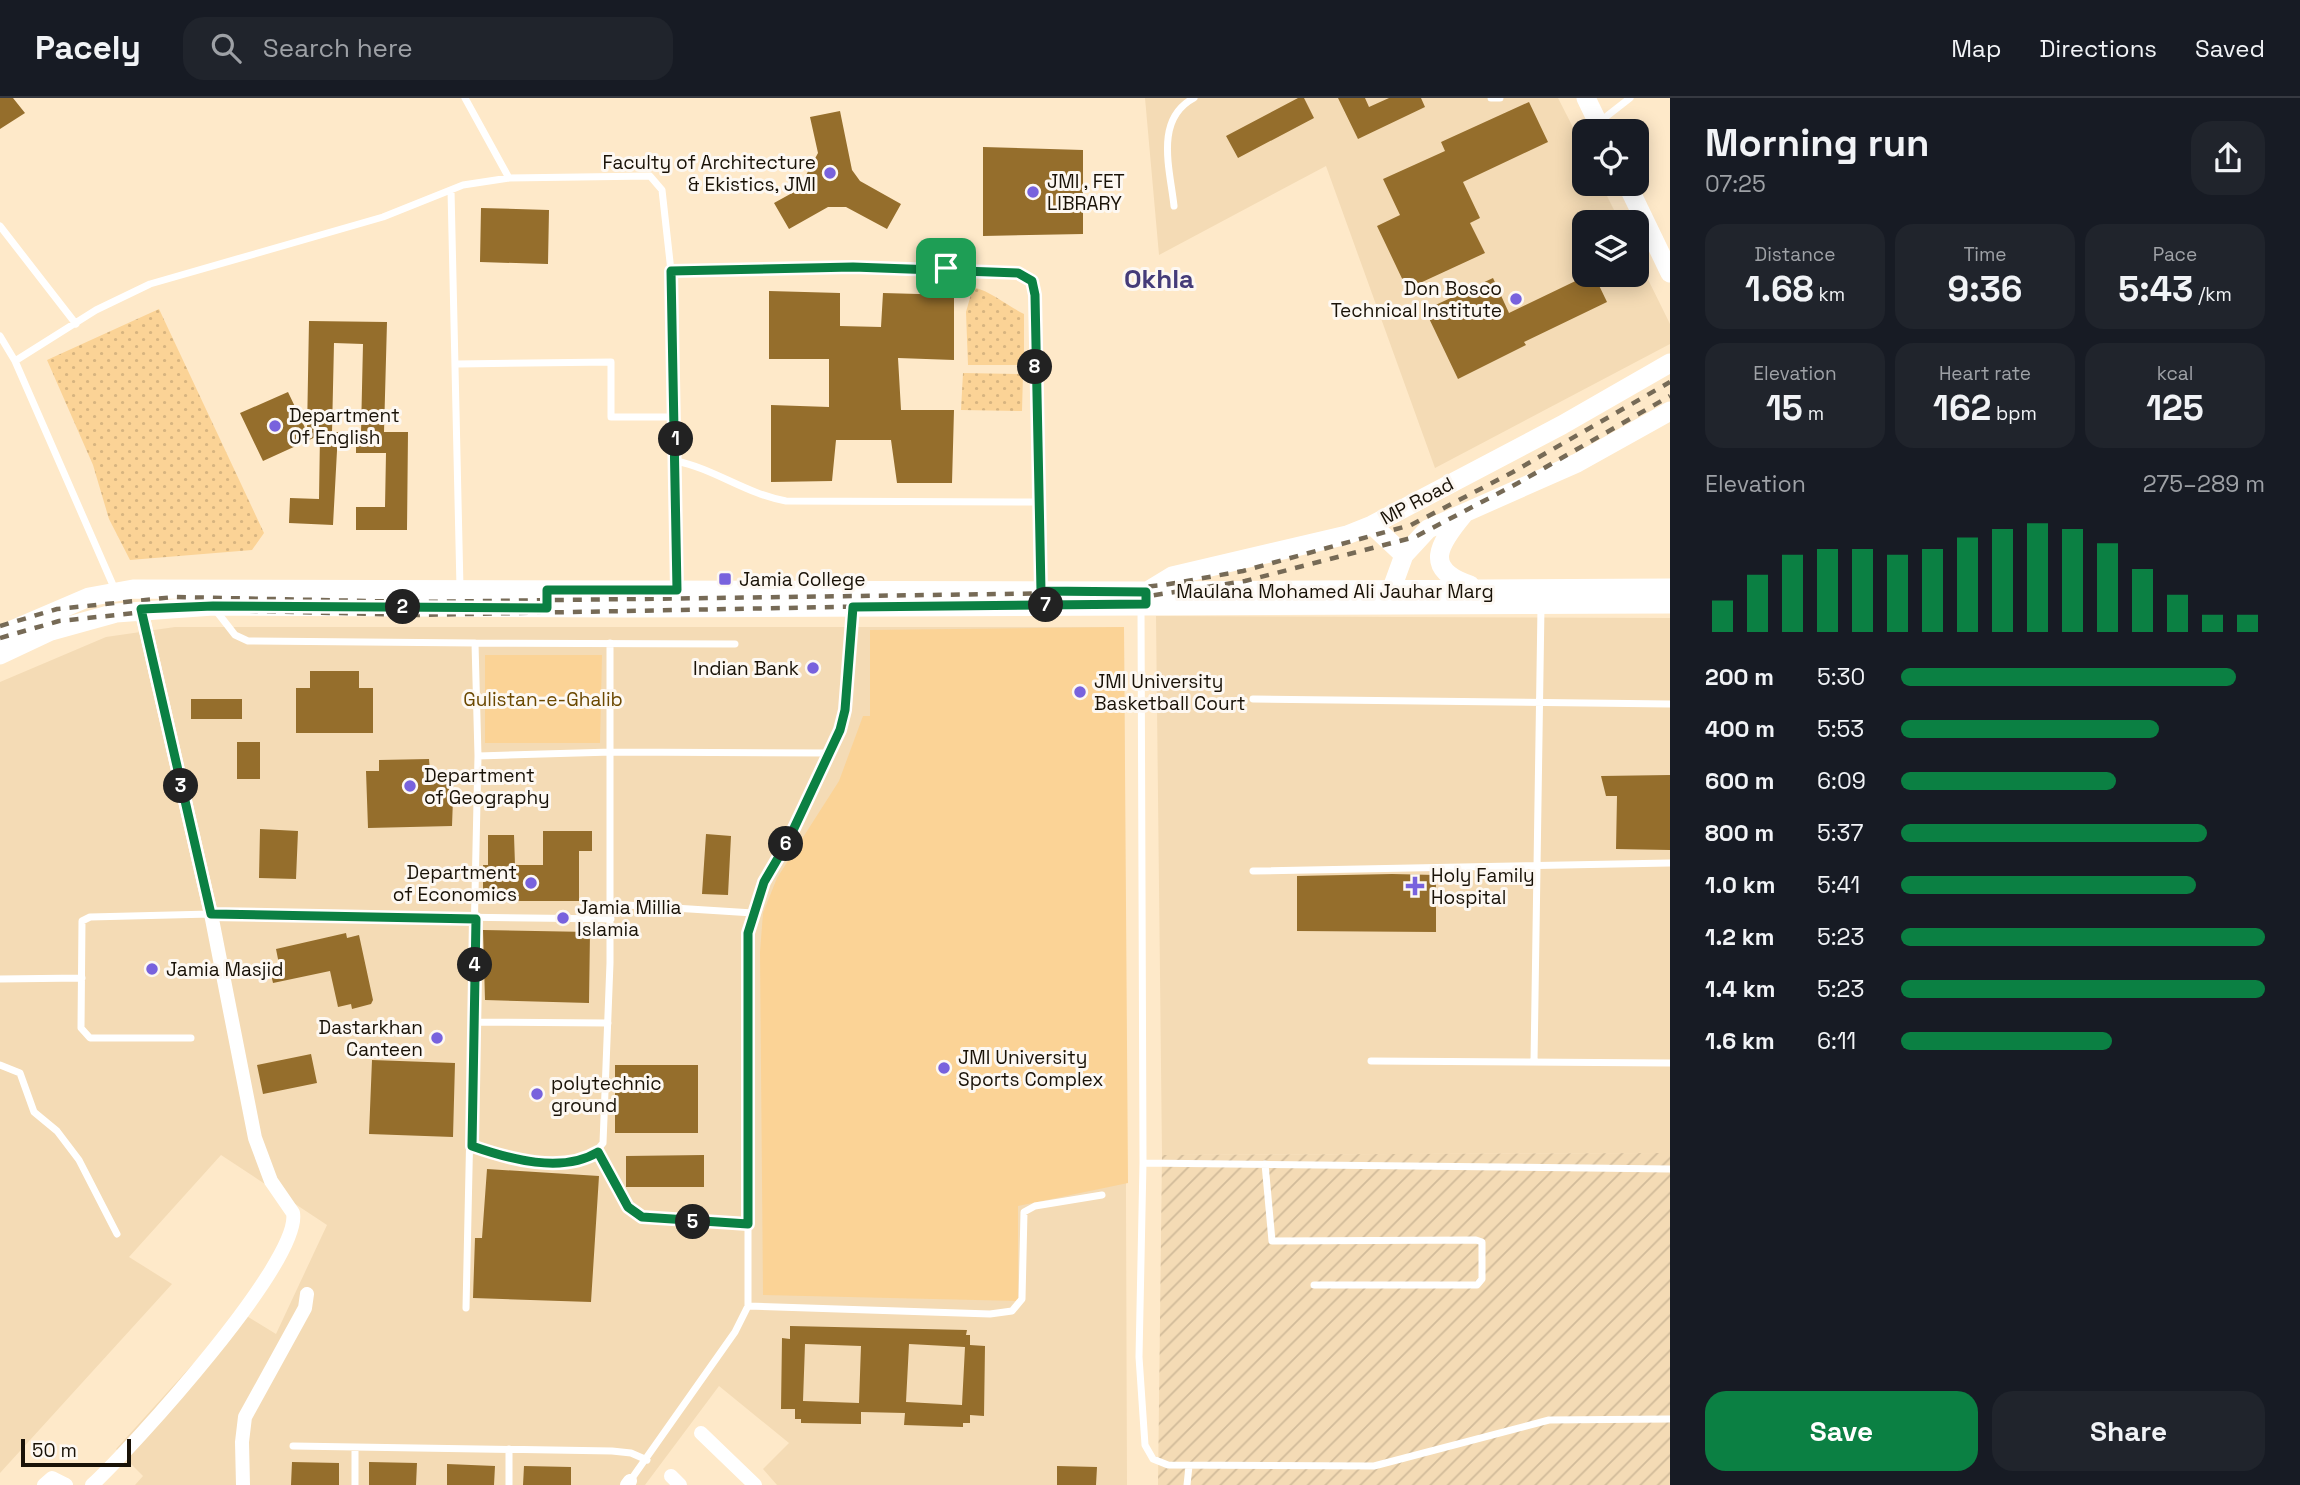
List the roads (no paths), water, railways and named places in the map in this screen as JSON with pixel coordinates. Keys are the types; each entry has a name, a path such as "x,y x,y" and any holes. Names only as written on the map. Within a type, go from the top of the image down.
{"main road":[{"path":"1586,98 1596,119"},
{"path":"1633,196 1670,273"},
{"name":"MP Road","path":"1144,600 1172,576 1347,536 1372,525 1562,425 1670,363"},
{"name":"MP Road","path":"1393,597 1404,555 1428,529 1469,508 1577,463 1670,411"},
{"path":"1469,508 1442,544 1439,552 1441,567 1450,578 1488,591"},
{"path":"1372,525 1404,555"},
{"name":"Maulana Mohamed Ali Jauhar Marg","path":"0,655 80,621 141,609 213,606 547,599 853,607 1393,597 1488,591 1670,588"},
{"name":"Maulana Mohamed Ali Jauhar Marg","path":"0,635 89,597 116,592 191,589 460,590 547,599 677,590 1041,591 1144,600"},
{"name":"Maulana Mohamed Ali Jauhar Marg","path":"1393,597 1541,606 1670,604"}],"street":[{"path":"92,1485 198,1371 247,1306 293,1228 293,1213 271,1181 255,1138 211,914 141,609"},
{"path":"243,1485 242,1442 245,1417 305,1308 307,1294"},
{"path":"701,1433 755,1485"},
{"path":"44,1485 52,1478 66,1485"}],"lane":[{"path":"465,98 509,178"},
{"path":"1174,205 1168,131 1177,110 1194,98"},
{"path":"1491,98 1500,98"},
{"path":"1608,119 1630,98"},
{"path":"15,361 96,310 150,284 383,217 473,183 509,178 642,175 654,178 664,197 671,271 677,590"},
{"path":"451,190 458,364 460,590"},
{"path":"0,226 76,324"},
{"path":"671,271 946,268 1018,273 1026,276 1034,285 1035,295 1041,591"},
{"path":"0,336 15,361 116,592"},
{"path":"458,364 611,362 611,417 675,417"},
{"path":"676,461 702,467 753,493 786,501 1038,502"},
{"path":"1144,600 1143,1163 1139,1357 1143,1434 1153,1459 1168,1465 1189,1466 1374,1466 1549,1420 1670,1419"},
{"path":"213,606 235,635 248,641 735,643"},
{"path":"1534,1062 1541,606"},
{"path":"628,1483 647,1460 735,1332 748,1306 746,952 753,913 764,882 788,841 830,753 845,710 853,607"},
{"path":"466,1308 476,919 478,756 475,643"},
{"path":"472,1146 519,1161 536,1162 573,1160 598,1152 604,1143 611,919 610,643"},
{"path":"1253,699 1539,705 1670,704"},
{"path":"478,756 612,752 830,753"},
{"path":"1253,871 1670,863"},
{"path":"611,904 753,913"},
{"path":"191,1038 90,1038 81,1028 82,921 90,917 211,914 611,919"},
{"path":"0,979 82,978"},
{"path":"473,1022 608,1023"},
{"path":"1371,1061 1670,1063"},
{"path":"0,1065 20,1073 34,1112 57,1131 79,1160 117,1234"},
{"path":"598,1152 628,1207 642,1217 748,1224"},
{"path":"1143,1163 1670,1169"},
{"path":"1265,1164 1272,1241 1476,1240 1482,1242 1484,1248 1482,1279 1476,1284 1314,1284"},
{"path":"748,1306 990,1314 1013,1311 1022,1300 1024,1212 1035,1206 1102,1195"},
{"path":"293,1446 623,1452 647,1460"},
{"path":"355,1447 355,1485"},
{"path":"509,1450 509,1485"},
{"path":"1188,1485 1189,1466"}],"railway":[{"path":"0,626 57,609 174,597 415,602 1077,593 1164,585 1243,571 1411,525 1513,472 1670,382"},
{"path":"1136,598 1245,581 1415,537 1518,483 1670,396"},
{"path":"0,638 59,621 174,609 415,615 888,606"}],"place":[{"name":"Faculty of Architecture & Ekistics, JMI","path":"830,173"},
{"name":"JMI , FET LIBRARY","path":"1033,192"},
{"name":"Don Bosco Technical Institute","path":"1516,299"},
{"name":"Department Of English","path":"275,426"},
{"name":"Jamia College","path":"725,579"},
{"name":"Indian Bank","path":"813,668"},
{"name":"JMI University Basketball Court","path":"1080,692"},
{"name":"Department of Geography","path":"410,786"},
{"name":"Department of Economics","path":"531,883"},
{"name":"Holy Family Hospital","path":"1415,886"},
{"name":"Jamia Millia Islamia","path":"563,918"},
{"name":"Jamia Masjid","path":"152,969"},
{"name":"Dastarkhan Canteen","path":"437,1038"},
{"name":"JMI University Sports Complex","path":"944,1068"},
{"name":"polytechnic ground","path":"537,1094"}],"district":[{"name":"Okhla","path":"1159,279"}],"park label":[{"name":"Gulistan-e-Ghalib","path":"543,699"}]}
